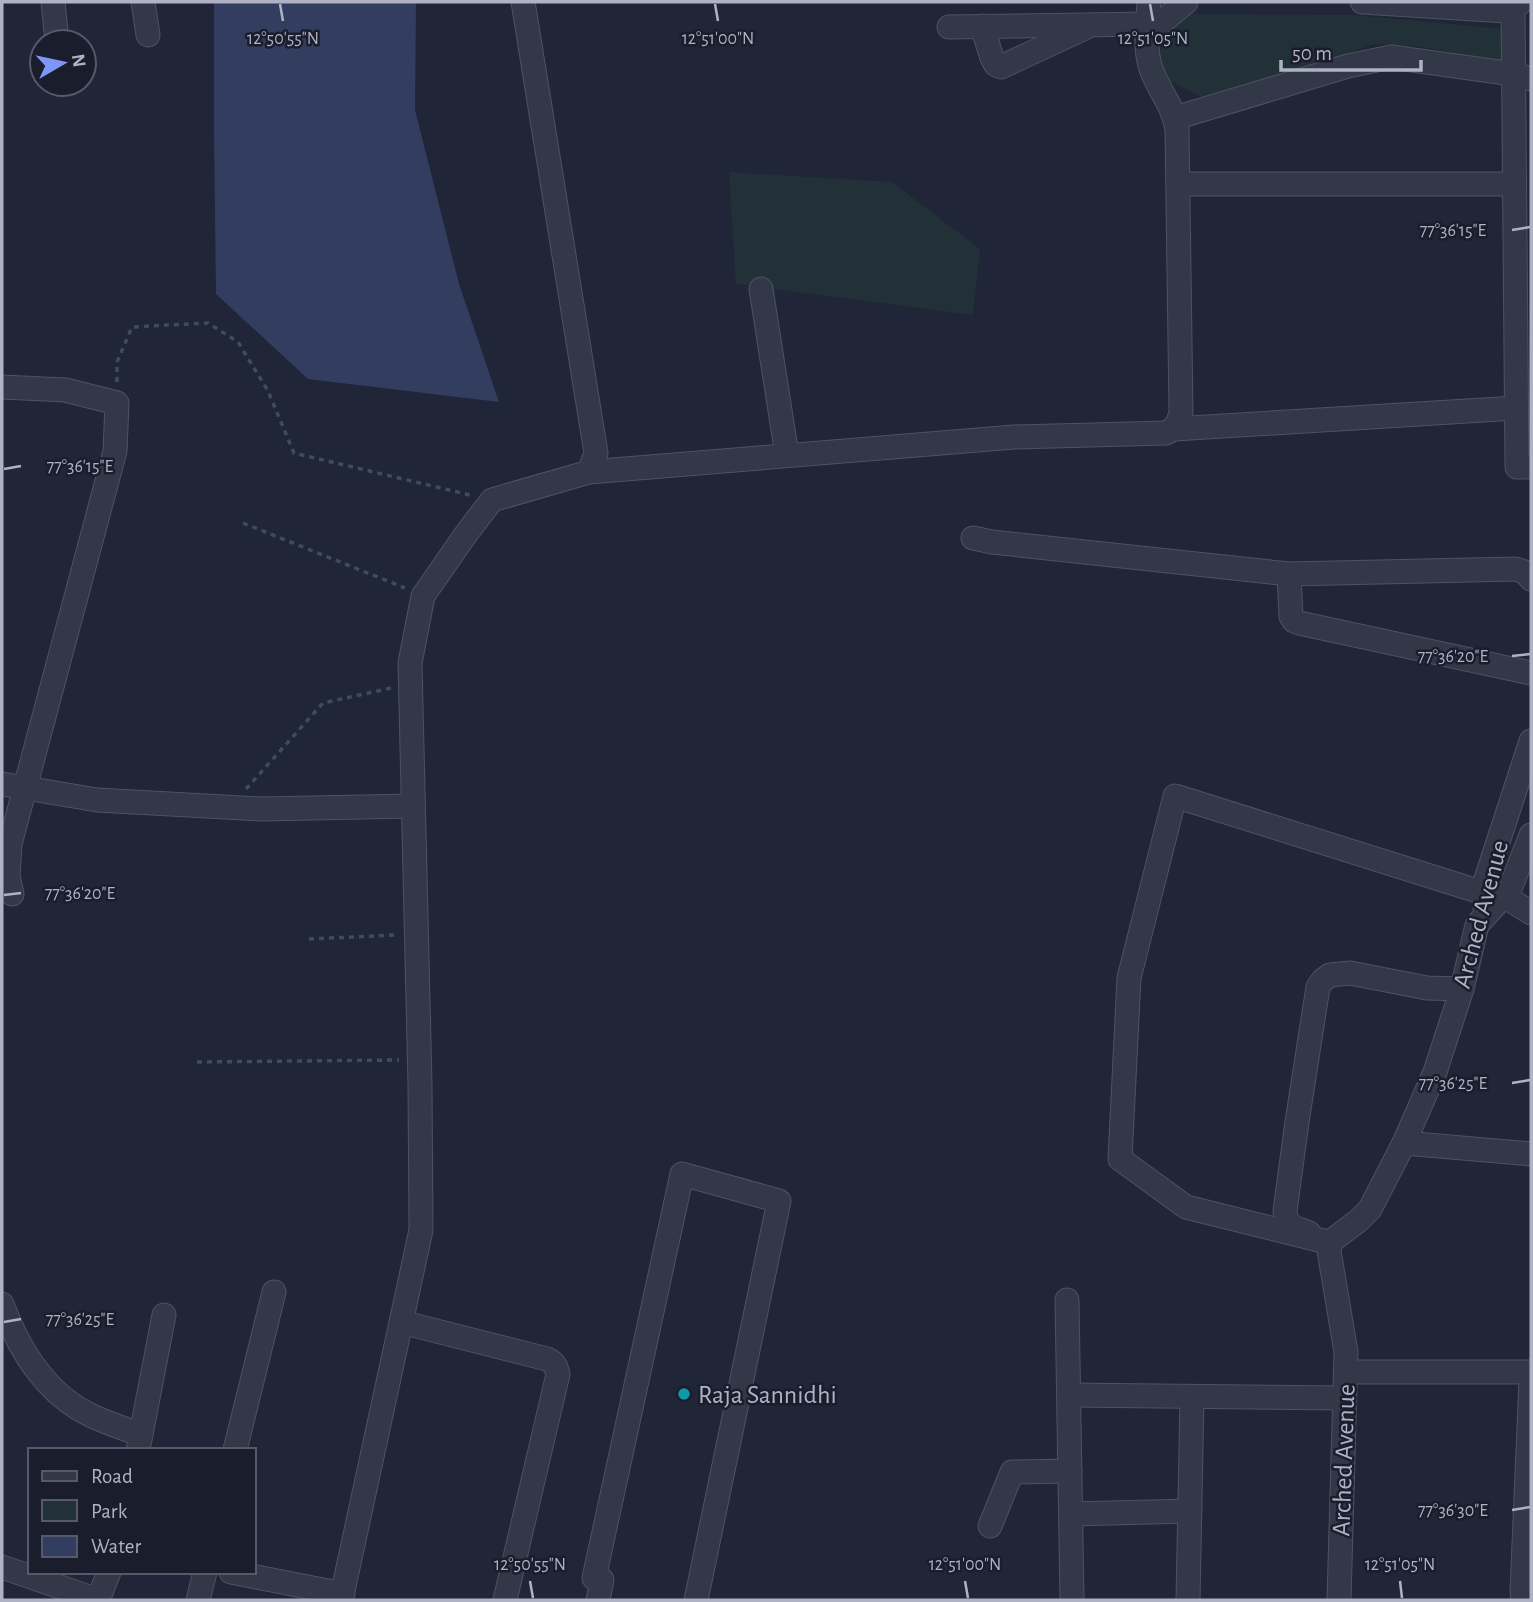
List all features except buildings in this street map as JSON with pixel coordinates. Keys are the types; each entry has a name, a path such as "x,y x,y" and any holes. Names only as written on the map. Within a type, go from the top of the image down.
{"street":[{"path":"53,2 56,28"},
{"path":"143,2 148,35"},
{"path":"523,2 596,453 589,471"},
{"path":"949,27 1090,25 1148,20 1186,2"},
{"path":"1362,2 1506,11 1517,6 1522,76 1514,184 1523,221 1523,349 1516,408 1517,467 1531,467"},
{"path":"1148,20 1147,50 1153,74 1175,118 1177,130 1181,413 1174,429"},
{"path":"982,26 992,58 996,65 1001,67 1090,25"},
{"path":"1175,118 1348,66 1391,57 1522,76"},
{"path":"1178,184 1514,184"},
{"path":"761,289 788,455"},
{"path":"2,387 65,390 117,403 115,451 13,785 8,856 12,894"},
{"path":"240,1574 342,1597 421,1230 410,663 423,596 492,500 589,471 1014,437 1166,433 1174,429 1516,408"},
{"path":"973,538 1006,544 1289,574 1515,569 1525,572 1531,579"},
{"path":"1289,574 1291,616 1294,621 1531,673"},
{"name":"Arched Avenue","path":"1339,1600 1346,1352 1329,1251 1331,1243 1370,1209 1404,1143 1435,1072 1462,989 1477,925 1491,901 1485,882 1531,741"},
{"path":"13,785 97,800 261,809 413,806"},
{"path":"1331,1243 1185,1207 1120,1159 1129,978 1175,796 1531,913"},
{"path":"1491,901 1510,889 1531,835"},
{"path":"1331,1243 1290,1225 1285,1211 1318,987 1330,975 1350,973 1427,988 1462,989"},
{"path":"1404,1143 1531,1154"},
{"path":"598,1600 602,1580 594,1578 682,1174 779,1202 696,1600"},
{"path":"235,1448 274,1292"},
{"path":"1068,1300 1072,1600"},
{"path":"2,1304 10,1326 31,1364 52,1390 91,1416 139,1442 164,1315"},
{"path":"401,1322 547,1359 556,1367 558,1374 505,1600"},
{"path":"1346,1371 1531,1372"},
{"path":"1523,1600 1531,1380"},
{"path":"1069,1395 1344,1398"},
{"path":"1188,1600 1192,1396"},
{"path":"990,1525 1012,1472 1070,1471"},
{"path":"1071,1514 1190,1511"},
{"path":"2,1567 98,1600 108,1574"},
{"path":"198,1600 204,1574"}],"path":[{"path":"117,403 117,362 132,327 208,323 238,342 268,391 294,453 492,500"},
{"path":"243,523 423,596"},
{"path":"230,807 323,704 410,684"},
{"path":"309,939 416,934"},
{"path":"197,1062 419,1060"}],"green space":[{"path":"1191,14 1356,15 1503,29 1504,62 1423,47 1375,44 1210,101 1167,80 1157,63 1164,34"},
{"path":"729,172 892,182 980,249 973,315 736,284"}],"water":[{"path":"214,2 416,2 415,110 459,284 499,402 308,379 216,294"}],"place":[{"name":"Raja Sannidhi","path":"684,1394"}]}
